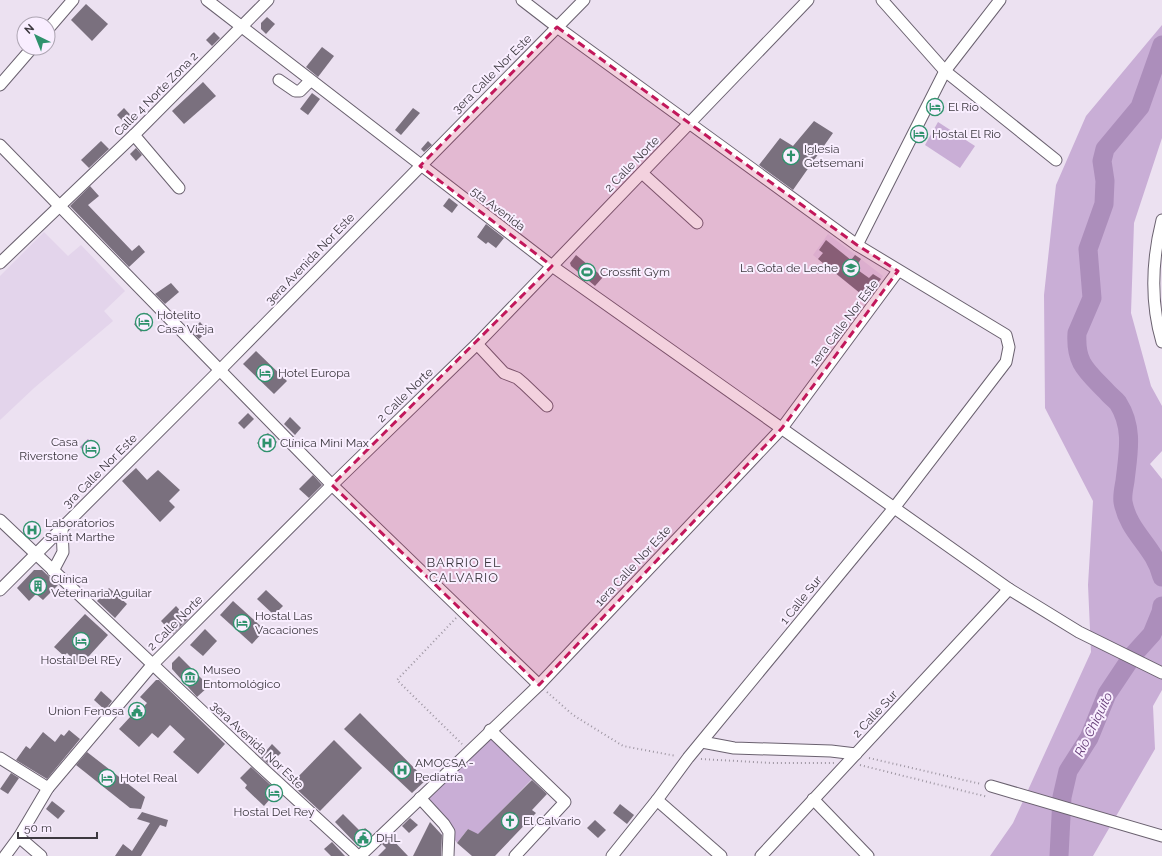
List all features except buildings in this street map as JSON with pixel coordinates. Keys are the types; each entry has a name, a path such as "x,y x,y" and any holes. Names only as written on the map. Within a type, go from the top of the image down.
{"street":[{"path":"56,20 74,0"},
{"name":"5ta Avenida","path":"207,0 420,166 552,266 1009,589 1079,632 1162,672"},
{"name":"Calle 4 Norte Zona 2","path":"0,263 134,135 268,0"},
{"path":"522,0 857,245 898,271"},
{"name":"3era Calle Nor Este","path":"420,166 584,0"},
{"name":"2 Calle Norte","path":"5,856 19,838 48,788 152,664 332,485 477,344 808,0"},
{"path":"882,0 945,71 1056,160"},
{"path":"857,245 945,71 1000,0"},
{"path":"0,85 25,56"},
{"path":"279,80 295,91 300,91 310,80"},
{"path":"134,135 179,188"},
{"path":"0,145 219,371 332,485 539,685"},
{"name":"3era Avenida Nor Este","path":"219,371 420,166"},
{"path":"642,172 696,223"},
{"path":"1162,220 1156,244 1153,283 1162,342"},
{"name":"1 Calle Sur","path":"612,856 657,800 688,758 894,508 1006,362 1010,347 1006,335 898,271"},
{"name":"1era Calle Nor Este","path":"359,856 539,685 782,428 898,271"},
{"path":"477,344 504,373 517,378 546,406"},
{"name":"3ra Calle Nor Este","path":"0,590 219,371"},
{"name":"3era Avenida Nor Este","path":"0,520 152,664 359,856"},
{"path":"53,571 63,552 62,528"},
{"name":"2 Calle Sur","path":"761,856 813,799 841,772 1009,589"},
{"path":"490,730 565,802 518,855"},
{"path":"702,742 734,748 831,751 856,754"},
{"path":"0,758 48,788"},
{"path":"992,786 1162,836"},
{"path":"420,798 444,824 449,832 448,856"},
{"path":"813,799 868,856"},
{"path":"657,800 721,856"},
{"path":"19,838 41,856"}],"path":[{"path":"462,611 397,680 469,751"},
{"path":"539,685 573,715 623,746 678,756"},
{"path":"869,758 992,786"}],"highlighted area":[{"path":"557,27 857,245 898,271 782,428 539,685 332,485 552,266 420,166"}],"shaded area":[{"path":"1162,25 1162,138 1134,223 1131,313 1151,386 1162,406 1162,451 1150,464 1162,479 1162,690 1153,706 1155,749 1093,856 990,856 1013,823 1091,652 1088,585 1093,501 1045,408 1044,295 1056,185 1086,116"},
{"path":"938,122 975,146 960,168 925,145"},
{"path":"44,232 68,256 81,245 125,291 104,311 113,321 34,388 0,420 0,276"},
{"name":"La Gota de Leche","path":"828,234 883,276 866,298 813,255"},
{"path":"88,439 97,451 90,458 80,447"},
{"path":"492,736 533,778 478,835 468,829 457,843 427,798"}],"waterway":[{"name":"Río Chiquito","path":"1162,45 1140,107 1105,149 1102,161 1105,181 1104,204 1088,249 1092,298 1077,333 1077,344 1080,360 1088,372 1118,403 1123,412 1129,441 1123,502 1130,523 1153,556 1162,577"},
{"name":"Río Chiquito","path":"1059,856 1062,797 1068,771 1089,738 1107,694 1133,655 1152,634 1162,606"}],"place":[{"name":"El Río","path":"935,107"},
{"name":"Hostal El Rio","path":"919,134"},
{"name":"Iglesia Getsemaní","path":"791,156"},
{"name":"La Gota de Leche","path":"851,268"},
{"name":"Crossfit Gym","path":"587,272"},
{"name":"Hotelito Casa Vieja","path":"144,322"},
{"name":"Hotel Europa","path":"265,373"},
{"name":"Clínica Mini Max","path":"267,443"},
{"name":"Casa Riverstone","path":"91,449"},
{"name":"Laboratorios Saint Marthe","path":"32,530"},
{"name":"Clínica Veterinaria Aguilar","path":"38,586"},
{"name":"Hostal Las Vacaciones","path":"242,623"},
{"name":"Hostal Del REy","path":"81,641"},
{"name":"Museo Entomológico","path":"190,677"},
{"name":"Union Fenosa","path":"137,711"},
{"name":"AMOCSA - Pediatría","path":"402,770"},
{"name":"Hotel Real","path":"107,778"},
{"name":"Hostal Del Rey","path":"274,793"},
{"name":"El Calvario","path":"510,821"},
{"name":"DHL","path":"363,838"}],"district":[{"name":"BARRIO EL CALVARIO","path":"464,570"}]}
